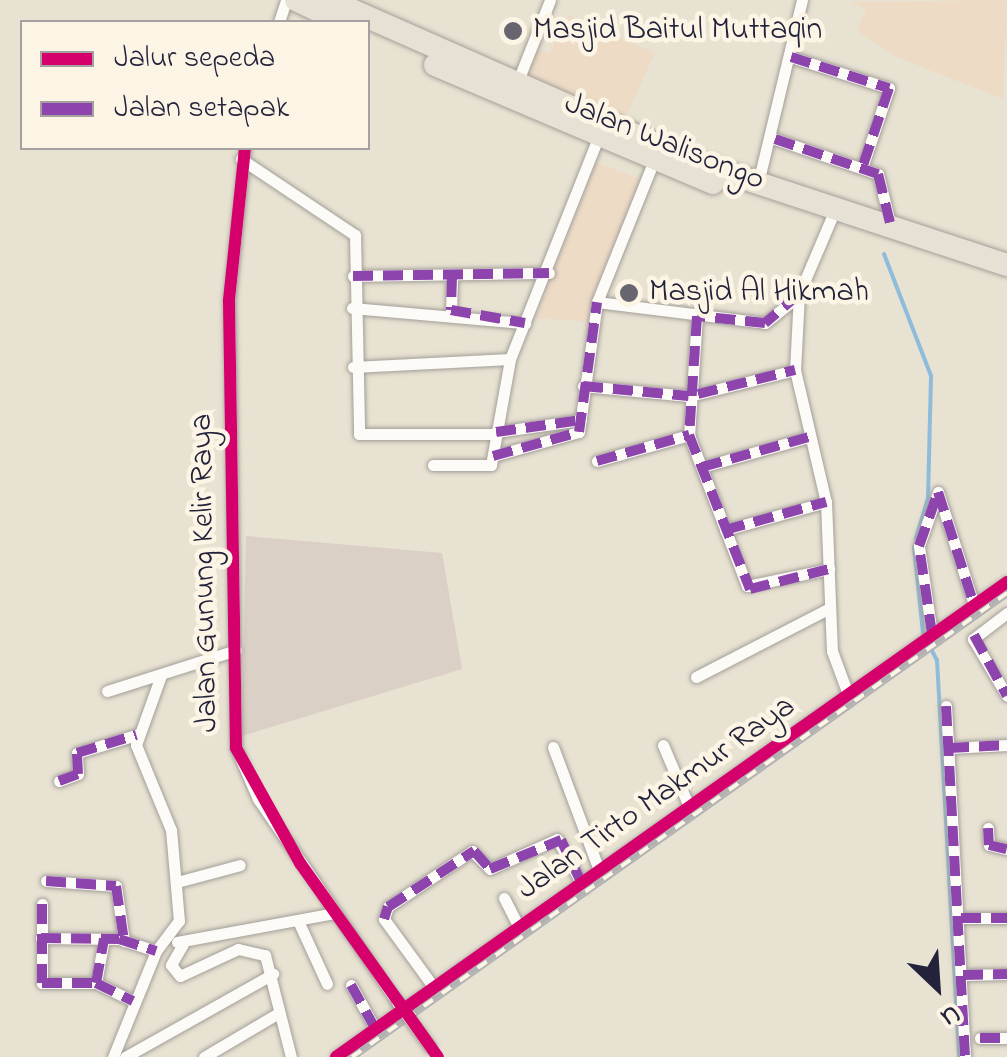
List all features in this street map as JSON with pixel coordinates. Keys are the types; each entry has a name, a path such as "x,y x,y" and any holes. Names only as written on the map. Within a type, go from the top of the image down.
{"highway":[{"path":"296,0 340,20"},
{"name":"Jalan Walisongo","path":"329,0 758,182 890,223 1007,277"},
{"name":"Jalan Walisongo","path":"370,35 652,163 831,220 1007,265"}],"street":[{"path":"517,83 550,0"},
{"path":"758,182 775,139 802,0"},
{"path":"791,57 889,88 862,168"},
{"path":"775,139 862,168 883,179 890,223"},
{"path":"433,465 489,468 510,359 549,273 598,140"},
{"path":"243,154 351,229 353,368 362,437 496,433 581,414"},
{"name":"Jalan Gunung Kelir Raya","path":"243,154 229,301 236,650 232,721 246,776 335,914 434,1052"},
{"path":"493,456 572,438 581,414 598,302 652,163"},
{"path":"831,220 799,294 796,370 826,502 828,609 848,696"},
{"path":"354,276 549,273"},
{"path":"451,310 452,277"},
{"path":"598,302 765,323 799,294"},
{"path":"352,308 451,310 525,323"},
{"path":"697,316 689,435 747,586 758,590 830,569"},
{"path":"353,368 510,359"},
{"path":"583,386 694,395 796,370"},
{"path":"598,461 689,435"},
{"path":"702,467 810,437"},
{"path":"927,638 919,546 938,492 974,605"},
{"path":"725,530 826,502"},
{"name":"Jalan Tirto Makmur Raya","path":"336,1057 600,874 1007,582"},
{"path":"696,677 828,609"},
{"path":"1007,614 974,636 1007,696"},
{"path":"107,691 236,650"},
{"path":"59,781 78,774 77,752 136,735 158,704 161,675"},
{"path":"946,706 965,1057"},
{"path":"136,735 170,830 177,882 178,942 171,965 180,976 238,949 265,954 273,974 277,1014 291,1057"},
{"path":"662,744 690,809"},
{"path":"949,748 1007,744"},
{"path":"553,747 600,874"},
{"path":"988,828 989,846 1007,848"},
{"path":"436,989 384,919 472,851 488,870 557,839 566,845 583,886"},
{"path":"177,882 240,864"},
{"path":"46,881 116,886 124,941"},
{"path":"504,898 520,929"},
{"path":"42,904 40,938 45,985 96,983 133,1001"},
{"path":"40,938 104,938 156,951 178,942 335,914"},
{"path":"961,918 1007,918"},
{"path":"300,923 327,984"},
{"path":"96,983 104,938"},
{"path":"113,1057 156,951"},
{"path":"124,1057 273,974"},
{"path":"963,975 1007,974"},
{"path":"351,986 376,1030"},
{"path":"204,1057 277,1014"},
{"path":"980,1038 1007,1038"}],"shaded area":[{"path":"1007,0 1003,99 894,56 857,31 866,9 850,2"},
{"path":"568,14 655,53 623,123 522,78 536,48 550,54 557,38 565,42"},
{"path":"596,162 642,180 592,322 536,318"},
{"path":"246,536 442,553 462,669 242,736"}],"waterway":[{"path":"884,254 931,376 928,498 916,538"},
{"path":"914,547 923,633 937,660 959,1057"}],"railway":[{"path":"352,1057 1007,593"}],"marked path":[{"path":"791,57 889,88 862,168"},
{"path":"775,139 878,174 890,223"},
{"path":"353,276 549,273"},
{"path":"452,277 451,310 525,323"},
{"path":"799,294 765,323 697,316 689,435 750,589 829,569"},
{"path":"493,456 579,432 597,302"},
{"path":"698,394 795,370"},
{"path":"583,386 689,396"},
{"path":"496,432 581,420"},
{"path":"597,461 689,435"},
{"path":"702,467 809,437"},
{"path":"932,634 919,546 938,492 974,605"},
{"path":"725,530 826,502"},
{"path":"974,635 1007,696"},
{"path":"946,706 965,1057"},
{"path":"59,781 78,774 77,753 136,735"},
{"path":"949,748 1007,745"},
{"path":"988,828 989,845 1007,849"},
{"path":"384,919 388,907 474,851 490,869 561,840 583,886"},
{"path":"46,881 116,886 124,941"},
{"path":"42,904 42,983 96,983 133,1001"},
{"path":"961,918 1007,918"},
{"path":"41,938 119,939 156,951"},
{"path":"96,983 104,939"},
{"path":"963,975 1007,974"},
{"path":"351,985 376,1030"},
{"path":"980,1038 1007,1038"}],"cycle path":[{"path":"245,150 229,301 236,748 300,863 438,1057"},
{"path":"336,1057 1007,582"}],"place":[{"name":"Masjid Baitul Muttaqin","path":"513,31"},
{"name":"Masjid Al Hikmah","path":"629,293"}]}
